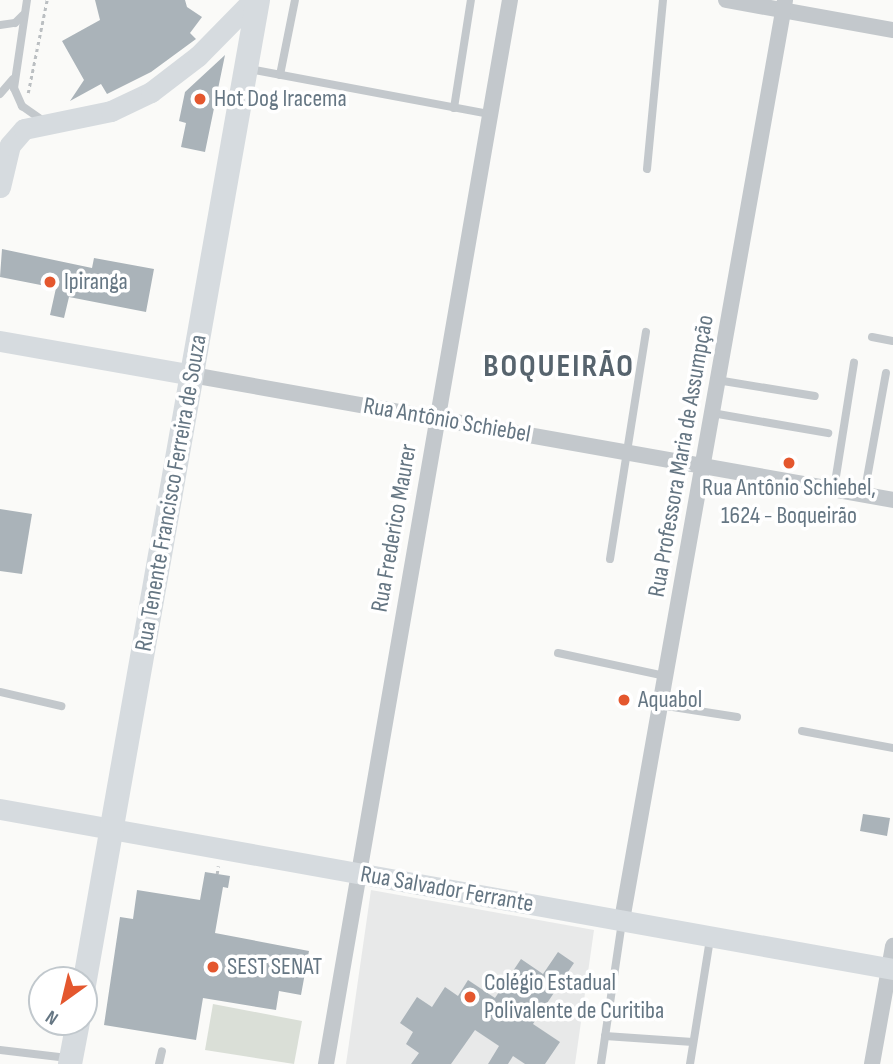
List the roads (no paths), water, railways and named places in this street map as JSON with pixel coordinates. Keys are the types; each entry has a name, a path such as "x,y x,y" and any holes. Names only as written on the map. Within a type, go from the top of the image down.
{"main road":[{"name":"Rua Tenente Francisco Ferreira de Souza","path":"87,966 256,0"},
{"path":"0,187 10,145 24,129 111,111 151,92 198,56 256,0"},
{"name":"Rua Antônio Schiebel","path":"0,341 192,375"},
{"name":"Rua Salvador Ferrante","path":"0,810 891,968"},
{"path":"71,1061 75,1036"}],"street":[{"name":"Rua Frederico Maurer","path":"326,1064 356,873 510,0"},
{"path":"726,0 784,5 893,30"},
{"name":"Rua Professora Maria de Assumpção","path":"622,920 784,5"},
{"name":"Rua Antônio Schiebel","path":"192,375 893,500"},
{"path":"872,1064 893,946"}],"lane":[{"path":"27,0 13,79 22,106 48,123"},
{"path":"280,75 295,0"},
{"path":"454,108 471,0"},
{"path":"647,169 663,0"},
{"path":"0,25 15,23 25,12"},
{"path":"246,69 490,114"},
{"path":"0,94 13,79"},
{"path":"610,559 646,332"},
{"path":"872,337 893,341"},
{"path":"834,489 854,363"},
{"path":"864,495 886,373"},
{"path":"717,380 815,396"},
{"path":"712,412 828,433"},
{"path":"558,653 665,676"},
{"path":"0,692 61,706"},
{"path":"660,705 737,717"},
{"path":"802,732 893,748"},
{"path":"601,1064 622,920"},
{"path":"690,1064 711,936"},
{"path":"605,1036 694,1042"},
{"path":"0,1050 71,1061"},
{"path":"159,1064 162,1051"}],"place":[{"name":"Hot Dog Iracema","path":"200,99"},
{"name":"Ipiranga","path":"50,282"},
{"name":"Rua Antônio Schiebel, 1624 - Boqueirão","path":"789,463"},
{"name":"Aquabol","path":"624,700"},
{"name":"SEST SENAT","path":"213,967"},
{"name":"Colégio Estadual Polivalente de Curitiba","path":"470,997"}],"district":[{"name":"BOQUEIRÃO","path":"559,367"}]}
